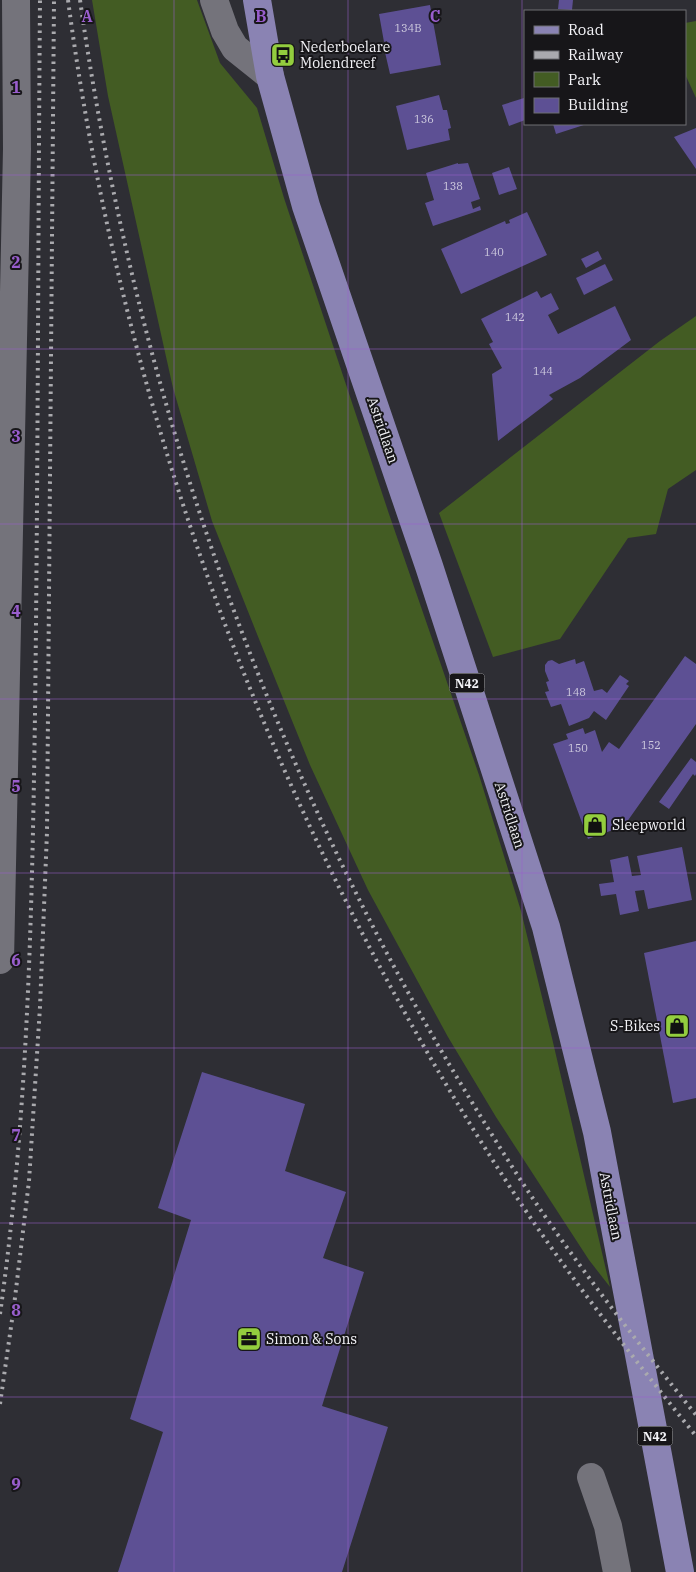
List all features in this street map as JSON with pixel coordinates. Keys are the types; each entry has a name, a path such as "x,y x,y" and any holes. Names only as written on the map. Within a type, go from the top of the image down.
{"main road":[{"name":"Astridlaan","path":"257,0 270,76 306,206 429,566 546,927 597,1132 680,1572"}],"street":[{"path":"0,960 8,149 16,0"},
{"path":"214,0 224,31 235,48 270,76"},
{"path":"591,1477 608,1526 617,1572"}],"green space":[{"path":"92,0 197,0 220,63 257,108 284,198 389,514 479,775 521,911 610,1287 589,1260 496,1117 448,1037 368,890 310,765 259,639 212,521 173,388 108,96"},
{"path":"696,21 696,98 686,76 686,23"},
{"path":"696,316 696,470 668,489 656,534 628,538 560,639 493,657 439,513 660,341"}],"building":[{"path":"559,0 573,0 572,10 558,9"},
{"path":"430,5 441,65 390,74 384,48 388,47 387,41 384,42 379,14"},
{"path":"439,95 443,110 447,110 451,128 448,129 450,140 407,150 396,106"},
{"path":"524,98 524,120 509,126 502,105"},
{"path":"553,125 584,125 556,134"},
{"path":"696,128 696,169 674,137"},
{"path":"458,163 468,163 480,199 471,202 473,209 480,206 481,210 433,226 425,203 434,200 426,173"},
{"path":"509,167 517,189 499,195 492,173"},
{"path":"527,212 547,255 461,294 441,249 505,221 506,224 510,223 509,220"},
{"path":"598,251 602,259 586,268 581,259"},
{"path":"605,264 613,280 584,295 576,278"},
{"path":"537,291 541,298 551,293 559,309 548,315 558,334 615,306 631,340 580,378 549,395 553,399 498,441 492,374 502,368 489,344 493,342 481,319"},
{"path":"685,656 696,664 696,724 624,826 588,839 553,744 568,739 566,734 583,728 585,734 595,730 602,752 609,742 619,749"},
{"path":"575,659 576,664 584,661 594,691 602,689 607,693 620,675 629,681 626,684 629,686 606,720 594,711 589,718 569,726 561,704 551,707 545,692 549,691 546,682 549,681 545,665 548,661 552,660 559,664"},
{"path":"691,758 696,762 696,774 695,776 693,774 669,809 659,802"},
{"path":"682,847 692,900 648,909 644,890 635,891 639,911 620,915 616,894 601,896 599,884 614,882 610,860 628,856 632,876 641,875 637,856"},
{"name":"S-Bikes","path":"696,941 696,1098 673,1103 644,953"},
{"name":"Simon & Sons","path":"202,1072 305,1104 285,1171 346,1192 323,1258 364,1272 322,1406 388,1427 342,1572 118,1572 163,1432 130,1419 191,1220 158,1208"}],"railway":[{"path":"0,1314 17,1165 23,1090 30,940 36,625 40,0"},
{"path":"0,1404 29,1181 40,1007 47,832 54,0"},
{"path":"68,0 94,158 128,313 171,467 223,618 283,766 351,910 426,1051 531,1219 623,1344 696,1436"},
{"path":"80,0 99,118 123,236 152,352 185,467 223,581 266,693 313,803 365,911 401,979 438,1045 518,1176 582,1268 696,1415"}],"place":[{"name":"Nederboelare Molendreef","path":"283,55"},
{"name":"Sleepworld","path":"595,825"},
{"name":"S-Bikes","path":"677,1026"},
{"name":"Simon & Sons","path":"249,1339"}]}
